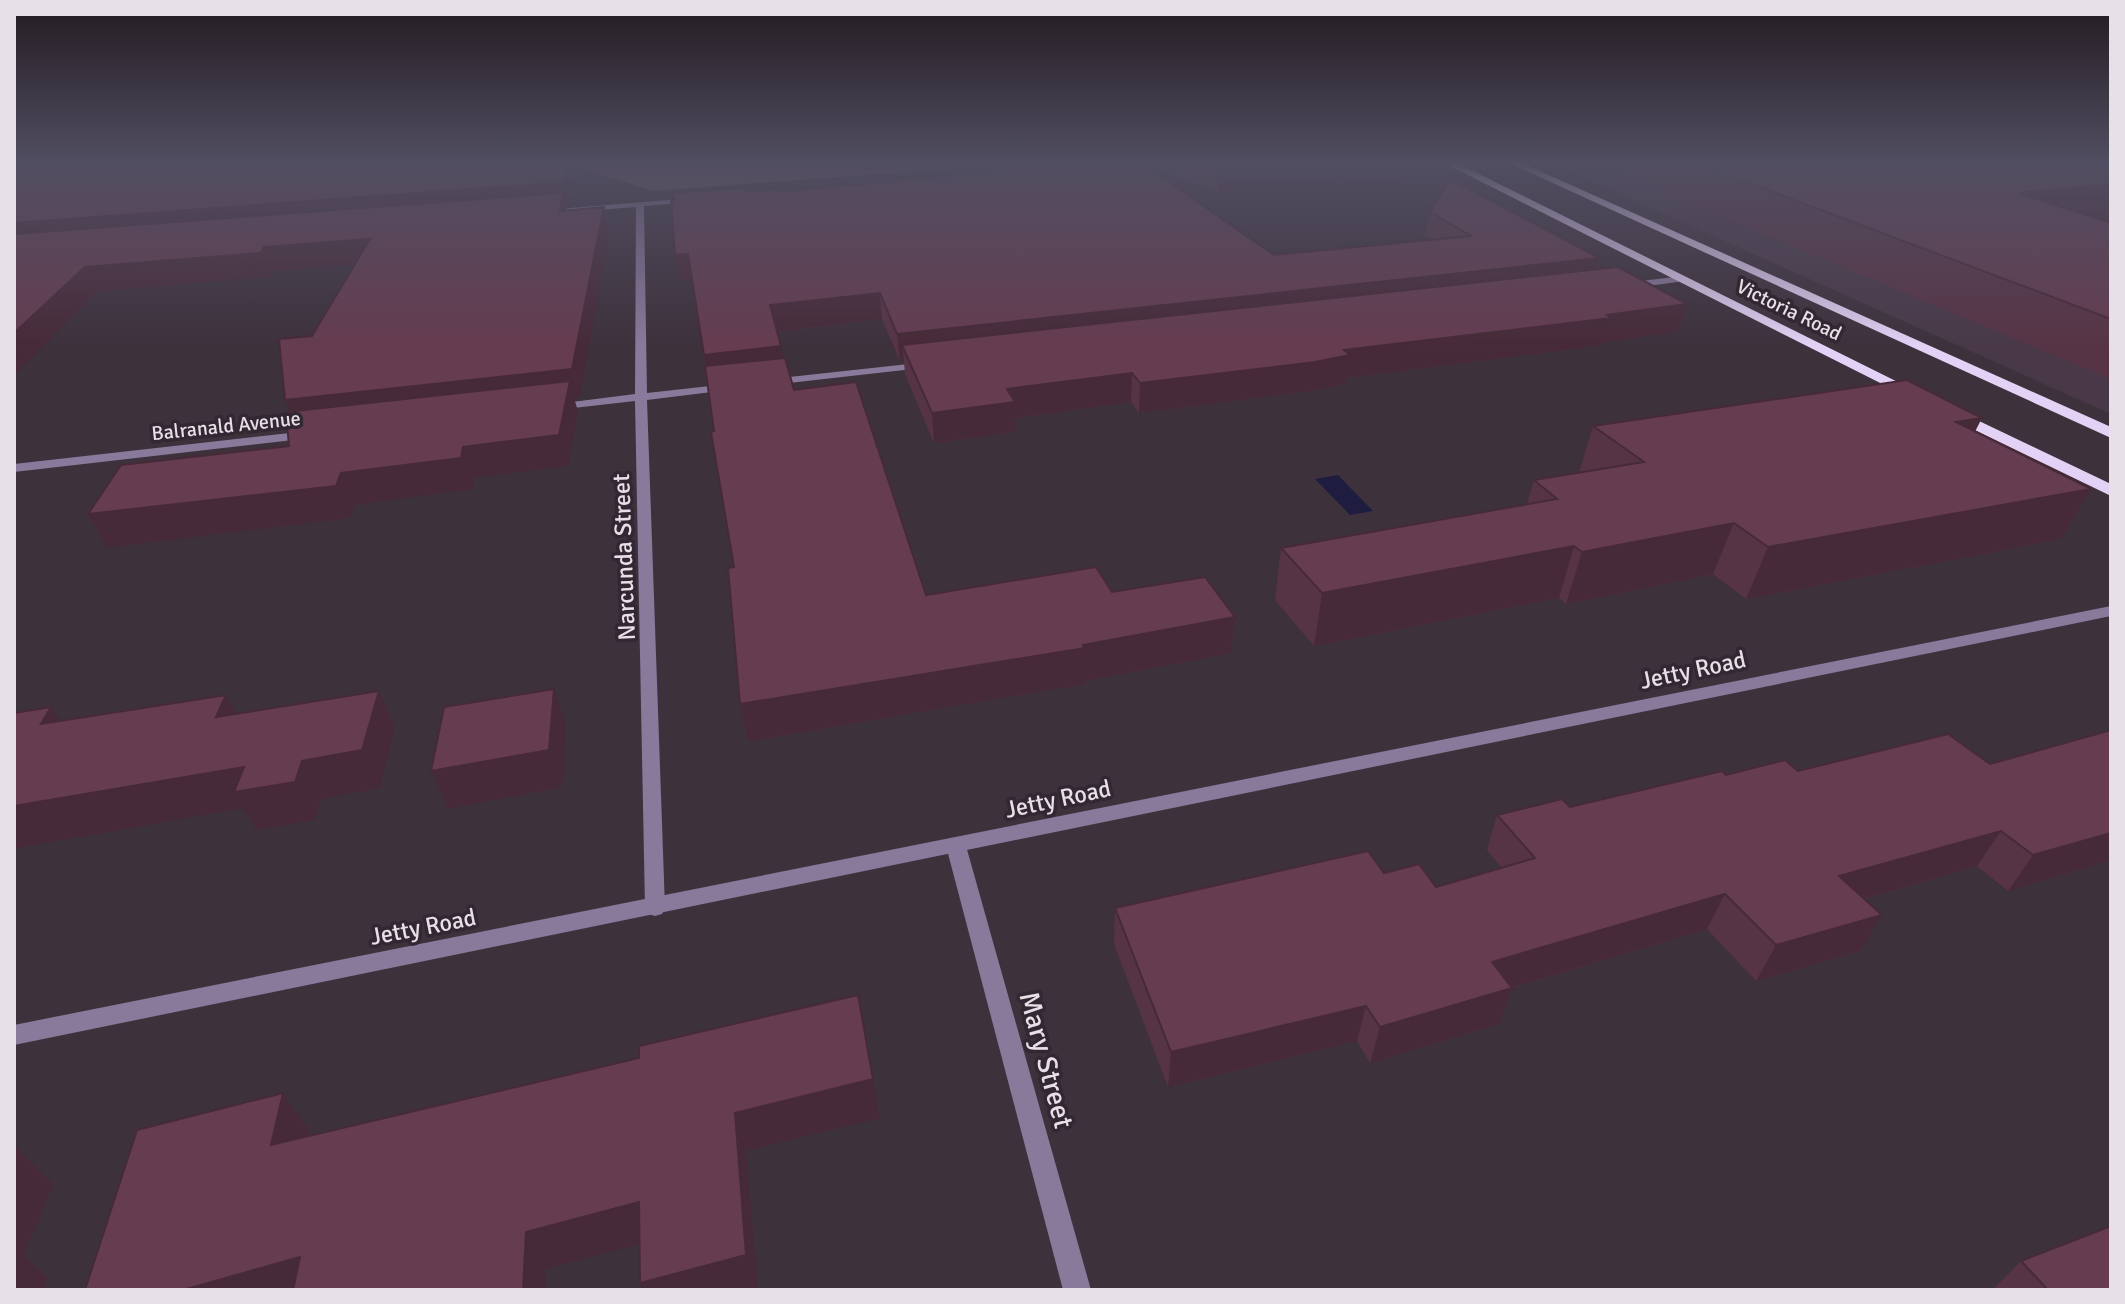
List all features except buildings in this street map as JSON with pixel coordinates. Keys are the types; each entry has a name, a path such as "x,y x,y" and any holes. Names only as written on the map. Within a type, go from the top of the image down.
{"highway":[{"name":"Victoria Road","path":"1571,224 1925,399"},
{"name":"Victoria Road","path":"1649,224 2111,433"},
{"path":"1939,406 2111,491"}],"street":[{"name":"Narcunda Street","path":"640,224 641,397 655,908"},
{"path":"1606,288 1682,279"},
{"path":"752,385 942,363"},
{"path":"547,408 736,386"},
{"name":"Balranald Avenue","path":"14,468 328,432"},
{"name":"Jetty Road","path":"14,1035 655,908 2111,611"},
{"name":"Mary Street","path":"956,846 1077,1290"}],"shaded area":[{"path":"1686,224 2111,224 2111,414"},
{"path":"1338,475 1373,511 1350,515 1315,479"}]}
